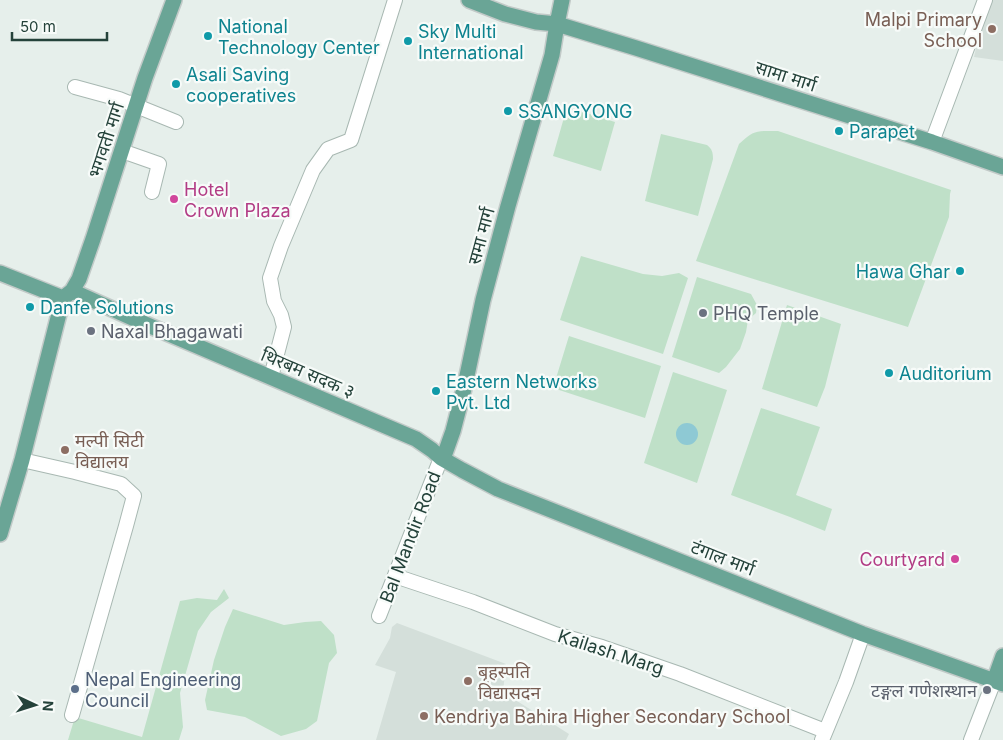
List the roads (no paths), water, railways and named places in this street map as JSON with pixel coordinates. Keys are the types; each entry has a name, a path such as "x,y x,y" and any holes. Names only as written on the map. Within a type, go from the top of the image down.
{"main road":[{"name":"भगवती मार्ग","path":"0,534 68,294 79,279 154,53 174,0"},
{"name":"सामा मार्ग","path":"469,0 505,14 536,22 557,24 932,142 1003,167"},
{"path":"557,24 562,0"},
{"name":"समा मार्ग","path":"442,459 453,431 483,300 552,55 557,24"},
{"name":"थिरबम सदक ३","path":"0,273 68,294 150,326 416,439 442,459"},
{"name":"टंगाल मार्ग","path":"442,459 498,489 864,634 998,682"},
{"path":"998,682 1003,656"}],"street":[{"path":"271,377 284,327 281,315 274,301 270,278 281,246 313,170 328,149 351,140 395,0"},
{"path":"932,142 986,0"},
{"path":"75,87 112,97 176,122"},
{"path":"122,152 159,164 152,192"},
{"name":"Bal Mandir Road","path":"379,616 442,459"},
{"path":"22,460 121,484 134,496 72,715"},
{"name":"Kailash Marg","path":"395,576 473,602 555,634 602,647 680,674 823,735"},
{"path":"823,735 864,634"},
{"path":"971,740 998,682"}],"water":[{"path":"687,423 695,426 698,434 695,442 687,445 679,442 676,434 679,426"}],"place":[{"name":"Malpi Primary School","path":"992,29"},
{"name":"National Technology Center","path":"208,36"},
{"name":"Sky Multi International","path":"408,41"},
{"name":"Asali Saving cooperatives","path":"176,84"},
{"name":"SSANGYONG","path":"508,111"},
{"name":"Parapet","path":"839,131"},
{"name":"Hotel Crown Plaza","path":"174,199"},
{"name":"Hawa Ghar","path":"960,271"},
{"name":"Danfe Solutions","path":"30,307"},
{"name":"PHQ Temple","path":"703,313"},
{"name":"Naxal Bhagawati","path":"91,331"},
{"name":"Auditorium","path":"889,373"},
{"name":"Eastern Networks Pvt. Ltd","path":"436,391"},
{"name":"मल्पी सिटी विद्यालय","path":"65,450"},
{"name":"Courtyard","path":"955,559"},
{"name":"बृहस्पति विद्यासदन","path":"468,681"},
{"name":"Nepal Engineering Council","path":"75,689"},
{"name":"टङ्गल गणेशस्थान","path":"987,690"},
{"name":"Kendriya Bahira Higher Secondary School","path":"424,716"}]}
